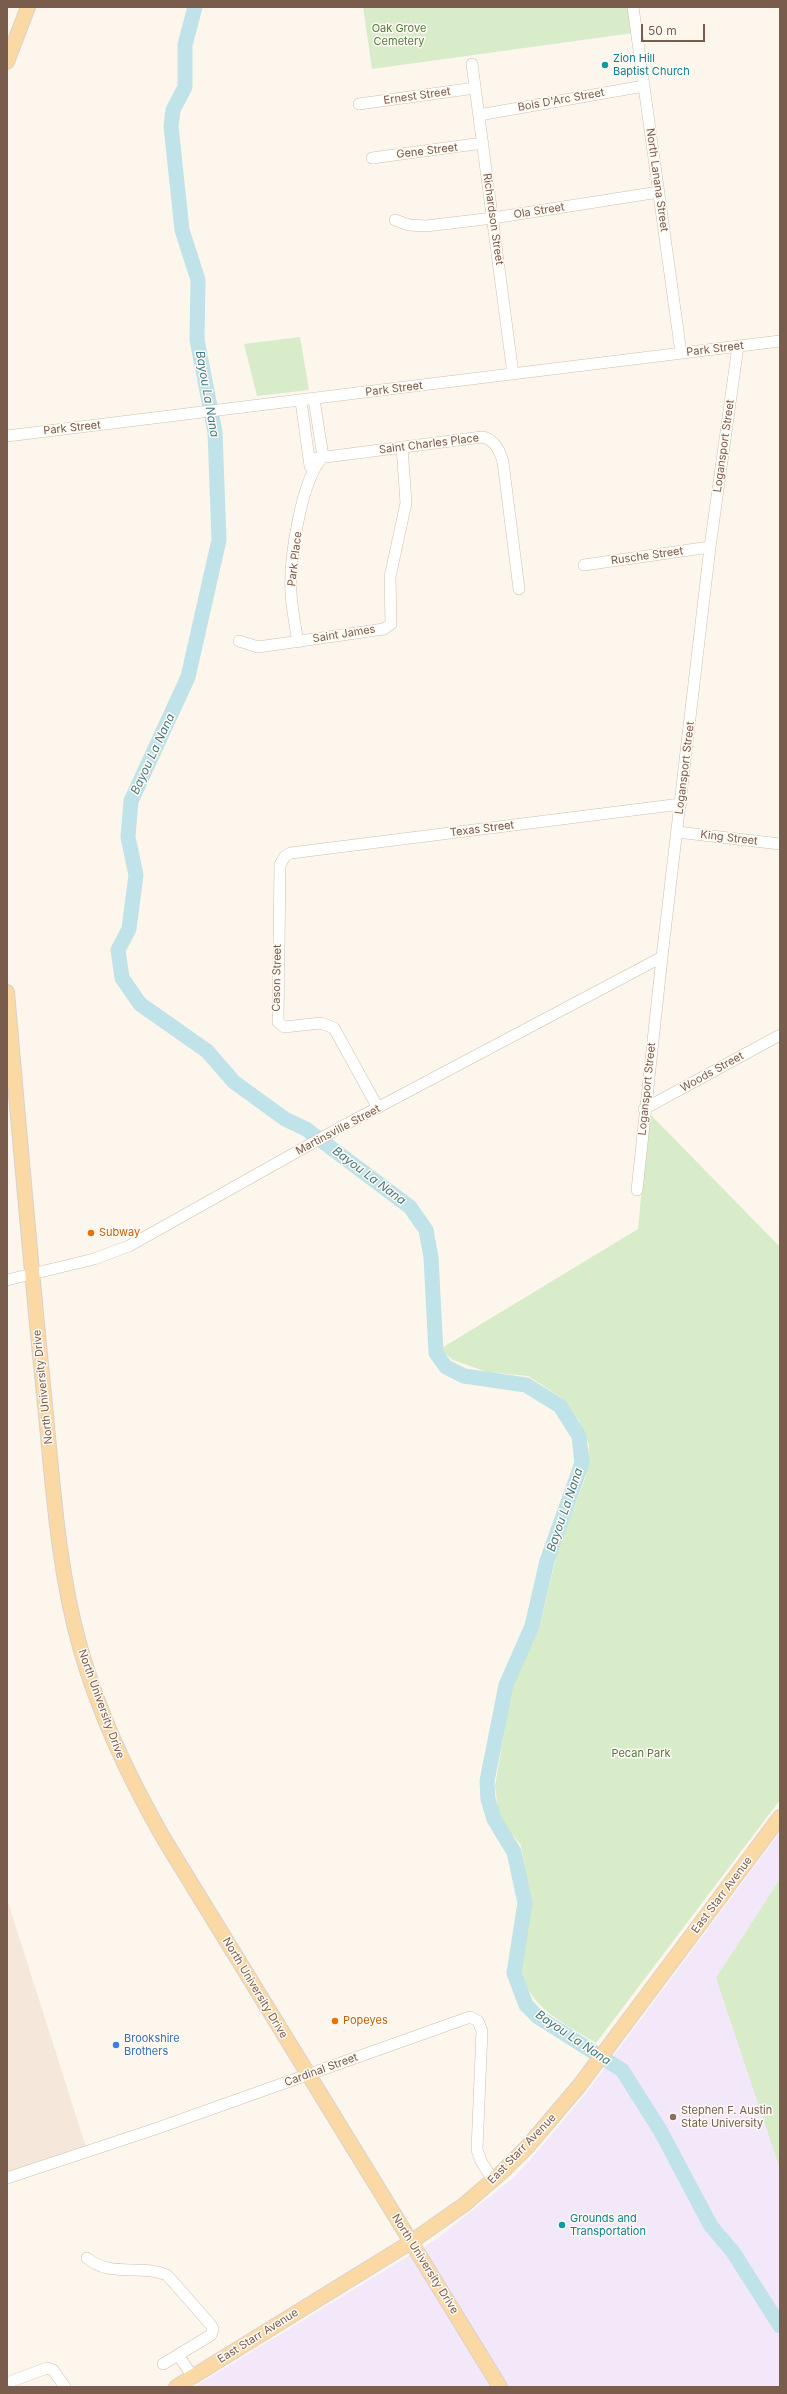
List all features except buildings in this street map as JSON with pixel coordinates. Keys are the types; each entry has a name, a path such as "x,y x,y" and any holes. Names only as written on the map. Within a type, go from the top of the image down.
{"main road":[{"path":"7,62 28,7"},
{"name":"North University Drive","path":"7,992 32,1274 59,1546 71,1612 92,1685 123,1762 147,1810 307,2074 500,2387"},
{"name":"East Starr Avenue","path":"176,2387 411,2242 465,2204 493,2180 528,2146 579,2086 780,1817"}],"street":[{"name":"North Lanana Street","path":"633,7 681,353"},
{"name":"Richardson Street","path":"472,64 513,374"},
{"name":"Bois D'Arc Street","path":"479,115 644,86"},
{"name":"Ernest Street","path":"360,104 475,88"},
{"name":"Gene Street","path":"372,158 483,143"},
{"name":"Ola Street","path":"395,220 409,225 426,226 493,218 659,192"},
{"name":"Park Street","path":"7,436 780,341"},
{"name":"Logansport Street","path":"637,1190 644,1110 710,546 738,346"},
{"path":"314,399 323,457"},
{"name":"Park Place","path":"301,401 310,459 310,477"},
{"name":"Saint Charles Place","path":"310,459 482,437 486,438 497,446 503,462 519,589"},
{"name":"Saint James","path":"239,641 258,647 384,628 391,624 390,577 406,503 402,447"},
{"name":"Park Place","path":"298,642 291,593 292,562 310,477 315,465 323,457"},
{"name":"Rusche Street","path":"584,564 710,546"},
{"name":"Texas Street","path":"285,856 291,853 681,804"},
{"name":"King Street","path":"677,832 780,844"},
{"name":"Cason Street","path":"285,856 280,866 278,1022 284,1027 321,1023 334,1028 378,1108"},
{"name":"Martinsville Street","path":"7,1280 94,1258 129,1246 172,1224 378,1108 662,957"},
{"name":"Woods Street","path":"644,1110 780,1035"},
{"name":"Cardinal Street","path":"7,2178 155,2129 466,2018 476,2019 482,2031 478,2150 481,2161 493,2180"},
{"path":"88,2258 102,2268 156,2272 172,2279 213,2329 211,2335 163,2364"},
{"path":"178,2355 193,2377"},
{"path":"12,2380 47,2368 53,2370 64,2387"}],"shaded area":[{"name":"Stephen F. Austin State University","path":"780,1832 780,2387 194,2387 438,2238 513,2178 584,2096"},
{"path":"7,1899 86,2147 7,2172"}],"green space":[{"name":"Oak Grove Cemetery","path":"363,7 629,7 633,33 372,69"},
{"path":"300,337 309,390 257,396 244,344"},
{"name":"Pecan Park","path":"649,1113 780,1247 780,1800 596,2043 548,2013 531,1994 524,1981 519,1966 530,1903 521,1845 504,1825 498,1809 495,1786 505,1728 504,1710 513,1683 540,1625 557,1553 586,1476 589,1445 579,1421 562,1398 528,1376 487,1372 453,1360 440,1349 638,1229"},
{"path":"780,1879 780,2169 716,1978"}],"waterway":[{"name":"Bayou La Nana","path":"195,7 185,45 185,87 173,110 171,126 182,230 198,280 197,340 215,432 219,540 188,677 131,801 128,837 136,875 129,929 118,950 122,978 140,1004 207,1051 234,1082 285,1119 306,1129 410,1207 426,1230 431,1257 436,1353 446,1367 464,1376 526,1385 560,1406 579,1436 582,1463 547,1561 532,1626 506,1685 487,1781 488,1799 494,1819 514,1852 525,1903 514,1973 526,2005 538,2017 622,2070 660,2130 711,2226 733,2252 780,2326"}],"place":[{"name":"Zion Hill Baptist Church","path":"605,65"},
{"name":"Subway","path":"91,1233"},
{"name":"Popeyes","path":"335,2021"},
{"name":"Brookshire Brothers","path":"116,2045"},
{"name":"Stephen F. Austin State University","path":"673,2117"},
{"name":"Grounds and Transportation","path":"562,2225"}]}
